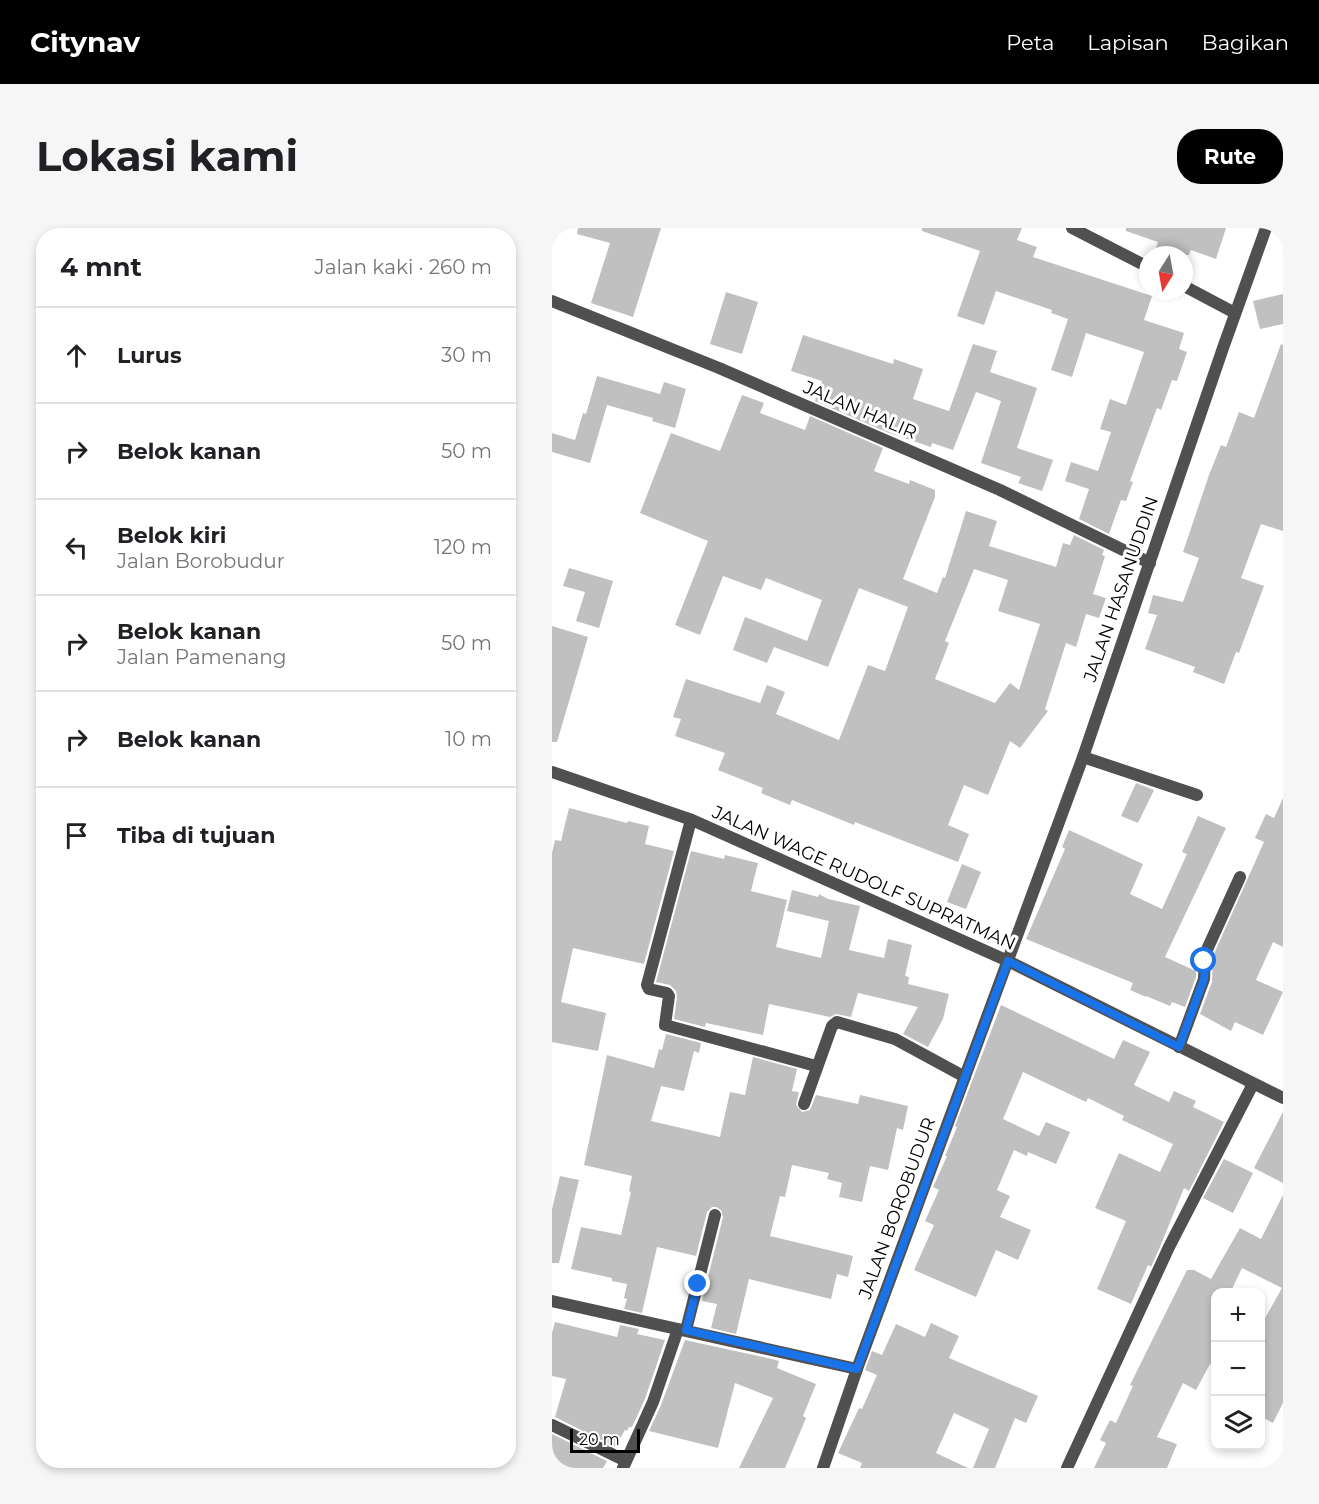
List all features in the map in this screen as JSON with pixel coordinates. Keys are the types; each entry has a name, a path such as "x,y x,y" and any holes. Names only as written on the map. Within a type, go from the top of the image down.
{"street":[{"path":"1072,228 1139,262"},
{"name":"JALAN HASANUDDIN","path":"1008,961 1083,758 1235,312 1266,228"},
{"path":"1193,291 1235,312"},
{"name":"JALAN HALIR","path":"552,301 719,368 989,486 1150,563"},
{"path":"1083,758 1197,795"},
{"name":"JALAN WAGE RUDOLF SUPRATMAN","path":"552,772 691,820 1008,961 1283,1098"},
{"path":"691,820 647,985 668,993 665,1025 816,1066"},
{"path":"1179,1047 1204,979 1205,954 1240,877"},
{"name":"JALAN BOROBUDUR","path":"823,1468 857,1369 1008,961"},
{"path":"804,1104 832,1026 837,1022 895,1039 965,1077"},
{"path":"1067,1468 1169,1247 1253,1084"},
{"path":"552,1425 624,1465 653,1402 682,1329 715,1215"},
{"path":"552,1301 857,1369"}],"building":[{"path":"578,228 661,228 633,317 591,303 610,243 577,234"},
{"path":"922,228 1022,228 1017,240 1037,247 1033,257 1139,292 1139,300 1151,300 1144,320 1184,333 1179,349 1187,352 1177,381 1172,380 1161,410 1157,408 1130,481 1133,482 1126,501 1121,500 1109,534 1079,519 1089,489 1065,481 1071,462 1098,471 1111,432 1100,429 1110,399 1126,405 1144,352 1086,333 1072,377 1051,370 1068,319 1051,313 1052,310 996,291 984,325 957,316 980,251 922,231"},
{"path":"1126,228 1226,228 1216,259 1193,251 1193,246 1157,246 1158,242 1126,231"},
{"path":"726,292 758,302 742,354 710,344"},
{"path":"1283,294 1283,324 1260,329 1253,301"},
{"path":"803,335 893,364 894,359 923,369 913,399 949,411 973,344 997,351 990,372 1037,388 1017,448 1053,460 1042,491 1018,483 1021,477 981,463 1001,401 976,392 953,450 932,443 931,447 889,433 815,401 822,381 791,371"},
{"path":"1281,344 1283,345 1283,531 1261,524 1241,578 1264,586 1239,653 1236,652 1224,684 1193,672 1195,667 1145,649 1157,615 1148,613 1153,595 1183,602 1199,558 1183,552 1209,475 1221,445 1226,447 1239,412 1254,418"},
{"path":"597,376 660,394 664,382 686,389 675,428 652,421 653,418 607,405 590,463 552,452 552,433 575,440 583,413 586,414"},
{"path":"742,395 764,403 760,413 805,430 810,416 883,448 874,471 909,484 910,480 935,490 935,497 903,579 937,593 943,577 945,578 966,511 997,521 989,546 1056,567 1063,543 1070,545 1074,535 1104,550 1102,555 1105,556 1093,594 1106,598 1099,618 1086,614 1076,647 1066,643 1045,709 1048,711 1020,748 1010,741 988,795 964,785 948,825 969,834 958,862 855,822 854,825 792,800 790,805 761,793 763,788 718,770 725,753 675,736 681,719 673,717 686,679 760,703 767,685 785,692 776,714 839,740 868,665 885,671 908,607 859,588 828,667 774,647 767,663 733,650 745,617 807,641 822,600 766,578 761,590 723,576 700,635 675,625 708,541 640,513 671,433 720,451","holes":["974,569 1008,580 998,611 1040,624 1019,690 1010,683 995,703 935,679 949,643 945,641"]},
{"path":"569,568 613,581 599,628 576,621 585,592 563,586"},
{"path":"552,626 588,637 557,742 552,742"},
{"path":"1136,783 1154,790 1138,823 1121,816"},
{"path":"1283,798 1283,947 1273,942 1256,980 1283,992 1263,1035 1235,1022 1231,1031 1200,1014 1212,982 1213,956 1264,842 1255,838 1266,814 1274,818"},
{"path":"569,808 627,823 628,821 649,826 645,844 674,851 644,964 573,948 561,1002 606,1013 598,1051 552,1042 552,853 555,840 561,841"},
{"path":"1198,816 1226,828 1165,957 1196,971 1185,1007 1172,1002 1170,1006 1146,997 1130,990 1133,983 1026,939 1065,849 1062,847 1069,830 1143,864 1130,894 1162,909 1187,854 1182,852"},
{"path":"691,851 724,859 725,855 758,863 751,891 787,900 776,947 821,958 829,921 787,911 792,890 818,897 819,894 828,899 860,906 849,950 884,958 888,939 912,945 905,976 909,977 908,984 949,994 943,1019 928,1047 903,1034 918,1007 858,993 851,1017 836,1014 830,1017 769,1004 763,1035 706,1023 705,1027 674,1019 676,991 670,985 656,982"},
{"path":"962,864 981,872 966,909 947,902"},
{"path":"1001,1005 1114,1059 1123,1040 1150,1052 1134,1085 1169,1102 1174,1091 1196,1101 1193,1107 1224,1122 1189,1191 1184,1188 1151,1267 1148,1265 1131,1304 1097,1289 1126,1221 1095,1208 1119,1153 1160,1172 1173,1144 1122,1120 1124,1116 1088,1098 1086,1102 1023,1072 1003,1119 1039,1136 1046,1122 1070,1132 1056,1164 1028,1152 1027,1156 1014,1150 997,1190 1010,1196 1000,1217 1031,1230 1018,1260 996,1250 976,1297 914,1270 934,1225 925,1221 939,1190 933,1187 947,1156 945,1156 957,1127 955,1126"},
{"path":"666,1034 701,1043 699,1053 694,1051 684,1091 661,1086 651,1121 720,1137 730,1092 745,1095 753,1057 797,1069 792,1091 799,1092 796,1105 802,1112 810,1110 816,1095 858,1104 860,1095 908,1106 903,1130 897,1128 888,1170 870,1166 862,1202 839,1197 842,1183 827,1179 829,1173 792,1165 785,1197 780,1196 770,1236 853,1256 848,1277 837,1274 831,1299 749,1279 736,1334 711,1328 717,1304 702,1301 723,1217 721,1210 716,1207 712,1207 707,1212 696,1256 657,1247 642,1313 624,1309 627,1284 612,1281 612,1278 571,1269 581,1227 621,1235 631,1192 629,1191 632,1176 584,1165 607,1055 654,1068"},
{"path":"1283,1112 1283,1183 1254,1168"},
{"path":"1224,1159 1253,1173 1233,1213 1203,1198"},
{"path":"560,1176 579,1180 559,1263 552,1263 552,1209"},
{"path":"1283,1195 1283,1403 1273,1423 1265,1419 1265,1318 1282,1288 1242,1268 1232,1288 1211,1288 1211,1365 1196,1390 1183,1383 1157,1437 1177,1444 1167,1468 1094,1468 1106,1443 1100,1440 1110,1420 1116,1423 1133,1386 1130,1385 1187,1270 1194,1270 1211,1279 1240,1228 1261,1239"},
{"path":"555,1322 617,1337 620,1325 639,1329 637,1334 665,1340 645,1399 632,1427 625,1430 615,1447 555,1417 566,1379 552,1376 552,1333"},
{"path":"931,1323 959,1336 949,1358 1038,1396 1026,1423 1015,1418 995,1468 973,1468 989,1429 954,1413 936,1453 968,1468 860,1468 862,1463 838,1453 877,1375 865,1370 872,1351 882,1355 896,1324 925,1337"},
{"path":"685,1340 779,1361 777,1368 816,1384 803,1416 806,1418 785,1468 739,1468 773,1398 735,1383 718,1448 649,1431"},
{"path":"552,1434 607,1461 603,1468 552,1468"}],"route":[{"path":"698,1284 686,1330 857,1369 1008,961 1179,1047 1204,979 1204,961"}]}
